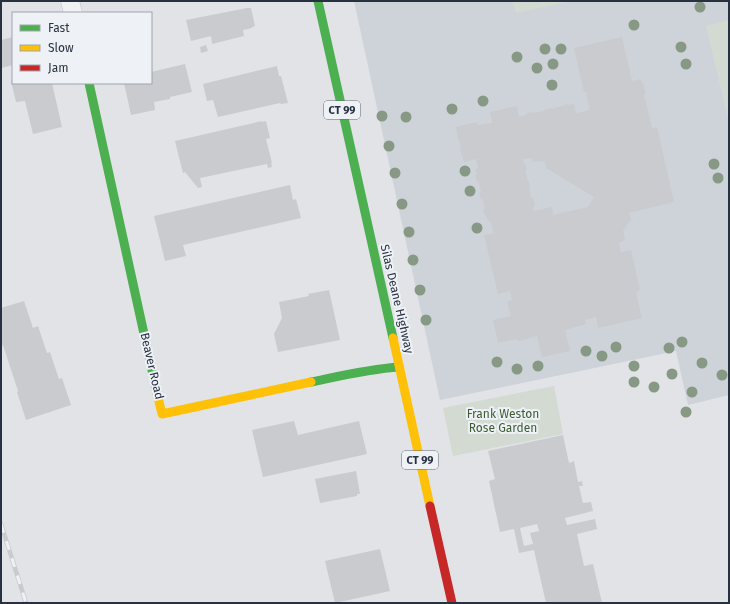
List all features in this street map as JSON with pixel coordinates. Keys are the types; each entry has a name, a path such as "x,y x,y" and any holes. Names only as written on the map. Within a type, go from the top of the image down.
{"main road":[{"name":"Silas Deane Highway","path":"318,1 452,603"},
{"name":"Beaver Road","path":"89,84 162,414 362,371 399,367"}],"street":[{"path":"70,1 73,12"}],"shaded area":[{"path":"354,1 729,1 729,395 688,405 676,351 440,400"}],"green space":[{"path":"513,1 573,1 516,13"},
{"path":"729,20 729,123 706,26"},
{"name":"Frank Weston Rose Garden","path":"554,386 563,434 453,456 443,408"}],"building":[{"path":"251,8 255,26 243,30 244,36 212,44 211,36 191,41 186,20"},
{"path":"12,37 12,65 1,68 1,40"},
{"path":"622,37 632,81 641,79 646,94 644,94 652,128 657,127 674,202 629,213 631,219 623,231 625,240 619,243 621,252 631,250 640,290 636,292 642,318 598,328 596,317 585,320 586,324 565,330 570,351 542,357 537,336 519,341 516,339 498,343 493,320 511,316 507,302 512,300 510,291 498,294 484,235 494,233 490,220 488,221 483,209 485,209 475,175 477,175 475,169 478,168 476,159 464,162 456,127 477,122 477,125 492,123 490,112 517,106 519,117 527,115 527,113 535,113 568,104 574,104 576,113 590,110 586,92 584,92 574,48","holes":["532,158 533,162 545,161 546,168 594,197 588,207 553,215 552,207 534,211 533,205 535,205 533,198 531,198 529,181 525,170 527,170 525,163 523,164 523,159"]},
{"path":"206,45 208,51 201,53 200,47"},
{"path":"185,64 192,92 154,102 155,110 131,115 124,84 152,84 152,72"},
{"path":"277,66 288,103 280,103 218,117 213,100 207,101 203,84"},
{"path":"11,81 12,84 52,84 62,127 33,134 25,101 16,102"},
{"path":"266,121 270,138 266,139 272,167 268,168 267,164 200,178 202,187 198,188 185,172 183,173 175,141"},
{"path":"290,185 293,200 296,199 301,218 183,245 186,256 165,261 154,216"},
{"path":"329,290 340,340 278,352 274,334 282,318 279,302"},
{"path":"24,301 33,328 38,326 47,353 50,352 59,379 62,378 71,405 26,420 3,345 1,346 1,308"},
{"path":"294,421 298,435 359,421 367,454 263,477 252,430"},
{"path":"563,435 569,463 574,461 578,482 582,481 583,486 579,486 583,503 591,502 593,511 565,518 567,525 595,519 597,529 577,534 584,566 593,564 602,603 546,603 534,550 519,553 514,529 500,532 489,481 495,479 488,451","holes":["537,524 539,531 530,533 533,544 524,546 520,528"]},
{"path":"356,471 360,494 357,494 357,496 320,503 315,479"},
{"path":"380,549 390,591 335,603 325,561"}],"railway":[{"path":"1,524 26,603"}],"traffic: fast":[{"path":"318,1 393,338"},
{"path":"89,84 157,393"},
{"path":"311,382 366,371 399,367"}],"traffic: slow":[{"path":"393,338 430,506"},
{"path":"157,393 162,414 311,382"}],"traffic: jam":[{"path":"430,506 452,603"}]}
